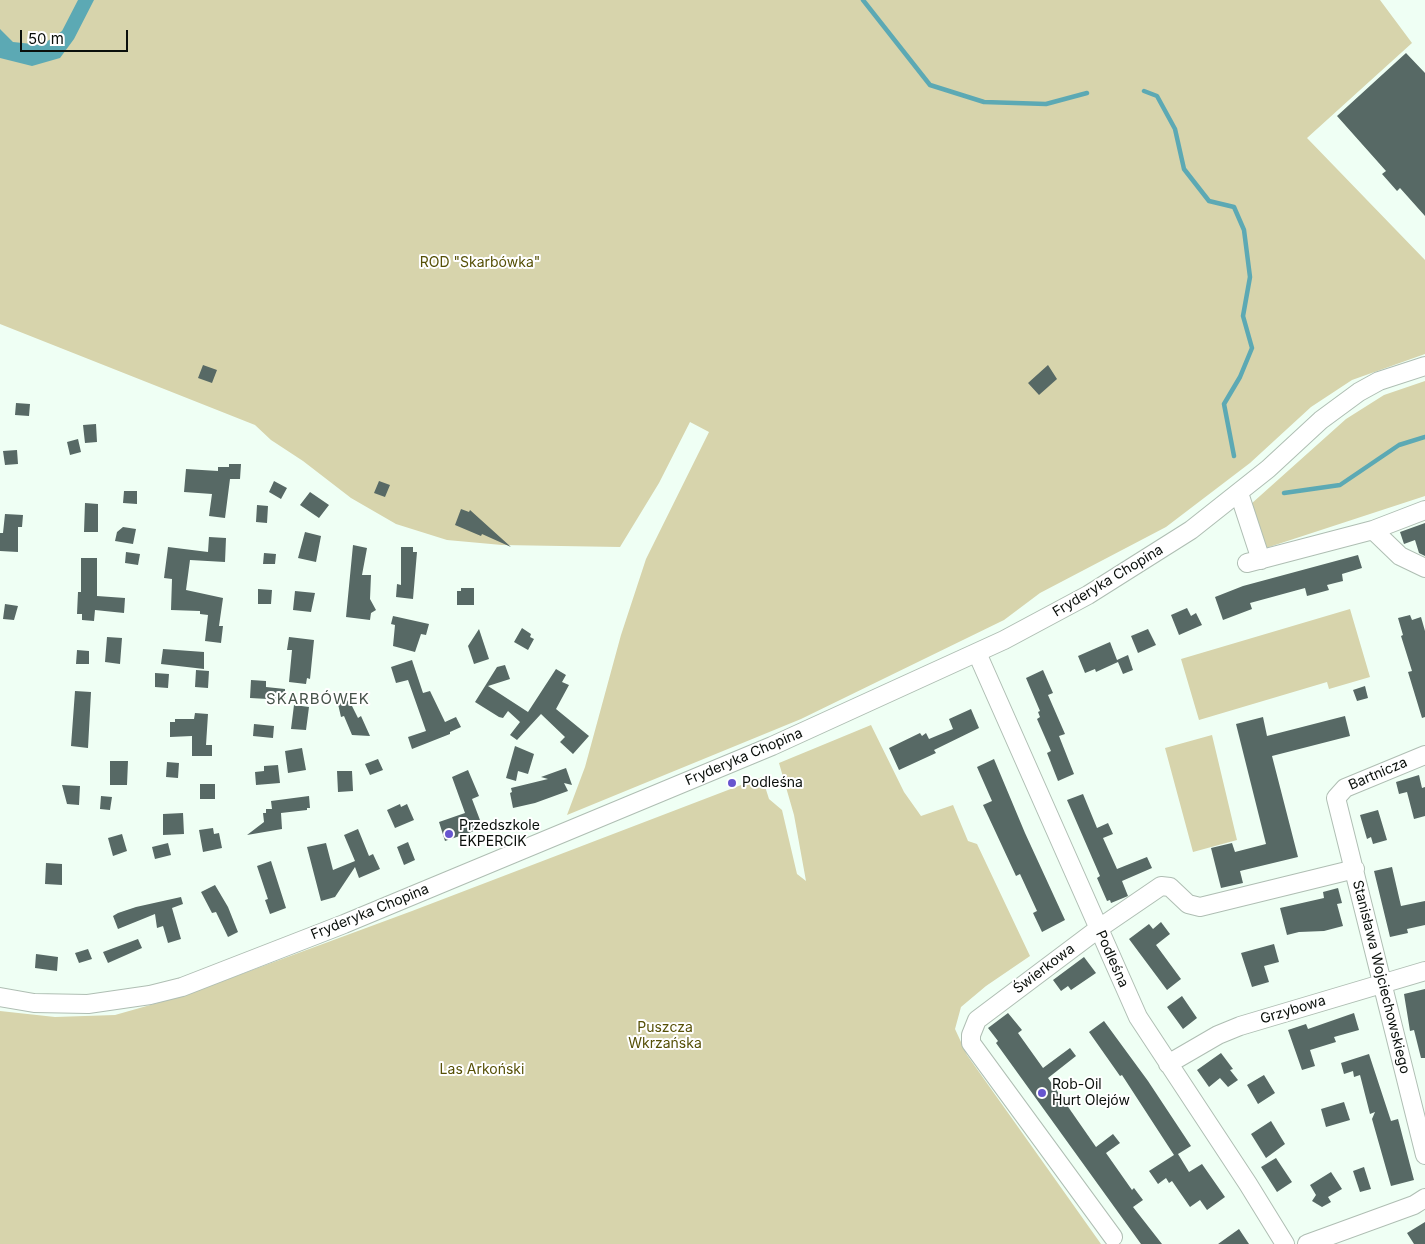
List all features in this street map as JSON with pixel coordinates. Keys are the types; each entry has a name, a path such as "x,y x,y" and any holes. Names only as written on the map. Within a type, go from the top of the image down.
{"street":[{"name":"Fryderyka Chopina","path":"0,997 34,1003 88,1004 135,998 182,987 344,924 772,746 977,653 1088,595 1192,530 1238,493 1321,420 1358,392 1379,381 1425,366"},
{"path":"1238,493 1254,561 1373,530 1425,510"},
{"path":"1373,530 1400,556 1425,568"},
{"name":"Podleśna","path":"977,653 1138,1018 1248,1184 1285,1244"},
{"name":"Bartnicza","path":"1336,798 1345,788 1425,755"},
{"name":"Stanisława Wojciechowskiego","path":"1336,798 1384,983 1425,1155"},
{"name":"Świerkowa","path":"1113,1237 971,1043 971,1035 977,1020 1098,929 1161,886 1170,887 1188,904 1200,907 1355,870"},
{"name":"Grzybowa","path":"1168,1064 1218,1035 1240,1026 1425,971"},
{"path":"1308,1244 1414,1205 1425,1198"}],"green space":[{"name":"ROD \"Skarbówka\"","path":"0,0 1380,0 1412,43 1307,138 1425,260 1425,354 1352,380 1311,407 1250,463 1166,527 1040,593 1004,620 801,719 567,815 585,767 621,635 646,559 709,432 690,422 659,483 620,547 502,545 447,540 396,524 351,498 303,461 271,440 255,425 0,324"},
{"path":"1425,381 1425,496 1266,548 1251,504 1346,419 1384,395"},
{"path":"1350,609 1370,677 1329,689 1327,682 1199,720 1181,659"},
{"name":"Puszcza Wkrzańska","path":"871,725 904,792 921,816 953,805 968,841 977,844 1030,956 986,986 961,1007 955,1029 967,1055 1101,1244 0,1244 0,1011 55,1017 115,1015 182,996 412,911 762,777 769,799 782,810 797,874 806,881 794,815 779,763"},
{"path":"1212,735 1237,840 1193,852 1165,748"}],"water":[{"path":"78,0 94,0 74,39 60,58 32,66 0,58 0,29 13,42 42,45 62,31"}],"building":[{"path":"1406,53 1425,73 1425,216 1400,188 1397,191 1382,174 1386,171 1337,116"},
{"path":"203,365 217,370 212,383 198,378"},
{"path":"1048,365 1057,379 1039,395 1028,383"},
{"path":"16,403 30,404 29,416 15,415"},
{"path":"96,424 97,442 85,443 83,425"},
{"path":"78,439 81,452 70,455 67,442"},
{"path":"17,450 18,464 5,465 3,451"},
{"path":"229,464 241,464 240,479 230,479 225,518 209,516 212,494 184,492 186,469 218,471 218,467 229,467"},
{"path":"274,481 287,488 281,499 269,492"},
{"path":"379,481 390,485 385,497 374,493"},
{"path":"124,491 137,491 137,504 123,503"},
{"path":"310,492 329,505 319,518 300,505"},
{"path":"85,503 98,504 98,532 84,532"},
{"path":"257,505 268,506 267,523 256,522"},
{"path":"461,509 469,512 470,510 511,547 455,525"},
{"path":"5,514 23,515 22,527 18,527 18,552 0,551 0,533 3,533"},
{"path":"1425,523 1425,556 1419,553 1415,540 1404,544 1400,532"},
{"path":"123,527 136,529 133,544 115,541 117,532"},
{"path":"305,532 321,536 316,562 298,558"},
{"path":"209,537 226,538 225,562 190,560 186,590 223,598 219,626 223,626 221,643 205,641 208,615 200,614 200,611 171,610 172,579 164,578 168,547 208,552"},
{"path":"353,545 367,548 362,575 371,575 370,599 376,610 371,613 370,620 346,617"},
{"path":"401,547 413,547 413,552 417,552 413,599 396,597 397,584 401,585"},
{"path":"126,552 140,554 138,565 125,563"},
{"path":"264,553 276,554 275,564 263,564"},
{"path":"1358,555 1362,568 1342,574 1343,581 1327,585 1329,590 1307,596 1305,588 1250,603 1252,609 1223,620 1215,597 1243,586"},
{"path":"81,558 97,558 97,596 125,598 124,613 95,610 94,621 82,620 82,614 77,614 78,592 81,592"},
{"path":"461,588 474,588 474,605 457,605 457,591 461,591"},
{"path":"258,589 272,590 271,604 258,604"},
{"path":"295,591 315,593 311,612 293,610"},
{"path":"5,604 18,606 14,620 3,619"},
{"path":"1187,608 1191,616 1196,613 1202,625 1179,635 1171,615"},
{"path":"1410,615 1412,620 1421,617 1425,631 1425,717 1422,718 1408,672 1412,671 1401,636 1403,635 1398,618"},
{"path":"393,616 429,624 426,635 421,634 415,652 393,646 395,625 391,624"},
{"path":"522,628 531,634 530,637 534,639 528,650 514,642"},
{"path":"479,629 489,659 474,664 468,646"},
{"path":"1148,629 1156,645 1138,653 1131,636"},
{"path":"107,637 122,638 120,664 105,662"},
{"path":"289,637 314,640 310,679 307,678 306,684 289,682 292,650 287,650"},
{"path":"1110,642 1117,660 1128,655 1133,670 1123,674 1118,662 1096,672 1095,669 1085,673 1078,656"},
{"path":"163,649 204,652 204,669 161,664"},
{"path":"77,650 89,651 89,664 76,664"},
{"path":"412,660 423,693 430,691 445,722 456,717 461,727 450,732 450,734 412,749 408,737 426,731 408,680 396,683 391,667"},
{"path":"505,665 510,679 488,686 528,712 556,669 566,675 562,682 569,685 556,709 589,736 573,754 560,742 565,737 541,714 517,740 510,735 520,722 508,711 503,718 499,717 475,702 497,667"},
{"path":"196,670 209,671 208,688 195,687"},
{"path":"1043,670 1053,693 1048,695 1065,734 1059,736 1074,774 1058,781 1047,753 1051,751 1037,719 1040,717 1038,712 1040,711 1026,678"},
{"path":"155,673 169,674 168,688 155,687"},
{"path":"251,680 266,681 266,687 285,689 285,700 250,698"},
{"path":"1365,686 1368,698 1357,701 1353,690"},
{"path":"75,691 91,692 88,748 71,746"},
{"path":"349,700 358,718 361,716 370,736 352,735 344,716 341,717 338,704"},
{"path":"294,705 309,707 306,730 291,729"},
{"path":"971,709 979,728 934,750 936,753 899,770 889,748 920,733 922,736 926,733 929,739 953,729 949,719"},
{"path":"195,713 208,714 206,745 212,745 212,756 192,756 192,736 170,737 170,722 175,722 175,719 194,719"},
{"path":"1345,716 1350,736 1272,756 1298,857 1240,871 1243,883 1221,888 1211,848 1232,843 1235,852 1266,844 1236,724 1263,717 1267,736"},
{"path":"254,724 274,726 273,738 253,736"},
{"path":"515,746 534,754 528,774 518,771 516,781 506,778"},
{"path":"302,748 306,770 288,773 285,751"},
{"path":"378,759 383,770 370,775 365,764"},
{"path":"994,759 1065,920 1042,932 1033,913 1037,911 1020,874 1016,876 983,805 992,801 977,767"},
{"path":"110,761 128,761 127,785 110,785"},
{"path":"167,762 179,763 178,778 166,777"},
{"path":"278,765 280,783 256,785 255,772 264,771 264,766"},
{"path":"566,768 572,785 564,783 568,791 535,803 513,808 511,788 548,779 541,777"},
{"path":"468,770 479,796 472,799 483,828 445,841 439,822 465,813 452,777"},
{"path":"337,771 352,771 353,791 338,792"},
{"path":"1419,775 1422,788 1425,787 1425,816 1414,819 1407,792 1399,794 1396,782"},
{"path":"200,784 215,784 215,799 200,799"},
{"path":"62,785 80,786 79,805 67,804"},
{"path":"1083,794 1097,828 1108,823 1113,834 1103,838 1117,869 1147,857 1152,868 1122,881 1128,896 1111,903 1110,900 1107,901 1097,878 1100,876 1067,800"},
{"path":"101,796 112,797 110,810 100,809"},
{"path":"309,796 310,808 307,808 307,810 281,813 282,829 247,835 264,822 263,813 266,813 266,809 272,809 271,801"},
{"path":"400,804 401,807 407,804 414,820 395,828 387,810"},
{"path":"1378,810 1387,840 1373,844 1371,837 1367,839 1360,815"},
{"path":"183,813 184,834 163,835 163,814"},
{"path":"213,828 214,834 219,833 222,848 203,852 199,830"},
{"path":"358,829 369,856 373,854 380,869 359,878 355,867 335,897 321,901 307,847 326,843 333,870 355,861 344,835"},
{"path":"122,834 127,851 113,856 108,838"},
{"path":"408,842 415,860 404,865 397,847"},
{"path":"168,843 171,855 155,859 152,847"},
{"path":"271,861 286,908 270,914 265,900 268,899 257,866"},
{"path":"46,863 62,864 62,885 45,884"},
{"path":"1392,867 1401,906 1425,901 1425,925 1407,929 1408,933 1390,937 1374,871"},
{"path":"215,885 228,907 238,932 228,937 216,912 212,913 201,892"},
{"path":"1338,888 1342,903 1337,904 1343,926 1324,931 1299,932 1287,935 1280,908 1324,898 1323,892"},
{"path":"181,897 183,904 172,908 181,939 168,943 163,926 157,928 155,914 118,929 113,916 118,913"},
{"path":"1161,922 1170,934 1156,945 1181,979 1167,990 1129,939 1149,924 1153,929"},
{"path":"138,939 142,948 108,963 103,952"},
{"path":"1274,944 1279,962 1264,966 1269,982 1252,987 1241,953"},
{"path":"88,949 92,959 79,963 75,953"},
{"path":"36,954 58,957 57,971 35,968"},
{"path":"1084,957 1096,973 1071,990 1068,986 1061,991 1053,980"},
{"path":"1425,989 1425,1058 1421,1058 1414,1030 1410,1031 1404,994"},
{"path":"1182,996 1197,1018 1183,1029 1167,1007"},
{"path":"1008,1013 1022,1030 1018,1033 1043,1068 1070,1048 1076,1056 1048,1078 1096,1147 1113,1134 1120,1143 1106,1153 1132,1190 1134,1188 1143,1200 1133,1207 1162,1244 1141,1244 996,1043 998,1041 988,1028"},
{"path":"1354,1013 1359,1030 1334,1037 1336,1042 1310,1050 1315,1066 1302,1070 1288,1030 1306,1024 1308,1029"},
{"path":"1104,1021 1148,1081 1191,1146 1178,1154 1189,1172 1202,1164 1225,1197 1207,1210 1200,1200 1190,1207 1172,1181 1169,1183 1166,1178 1158,1184 1149,1171 1174,1155 1122,1075 1120,1076 1089,1032"},
{"path":"1221,1053 1233,1069 1230,1070 1238,1080 1228,1087 1220,1078 1209,1087 1197,1070"},
{"path":"1369,1054 1391,1121 1398,1119 1414,1180 1391,1186 1372,1119 1375,1112 1370,1114 1360,1075 1354,1077 1353,1071 1344,1074 1341,1063"},
{"path":"1264,1075 1275,1093 1258,1104 1247,1085"},
{"path":"1344,1102 1350,1120 1326,1127 1321,1109"},
{"path":"1271,1121 1285,1144 1266,1158 1251,1134"},
{"path":"1276,1158 1292,1182 1277,1192 1261,1167"},
{"path":"1364,1167 1371,1189 1360,1192 1353,1171"},
{"path":"1331,1172 1342,1189 1328,1197 1331,1202 1322,1207 1312,1201 1316,1195 1310,1185"},
{"path":"1425,1222 1425,1244 1414,1244 1407,1233"},
{"path":"1239,1229 1249,1244 1218,1244"}],"waterway":[{"path":"863,0 930,85 984,102 1046,104 1087,93"},
{"path":"1144,91 1157,96 1175,129 1184,169 1209,201 1234,207 1244,230 1250,277 1243,316 1252,348 1240,377 1224,404 1234,456"},
{"path":"1284,493 1340,485 1399,445 1425,437"}],"place":[{"name":"Podleśna","path":"732,783"},
{"name":"Przedszkole EKPERCIK","path":"449,834"},
{"name":"Rob-Oil Hurt Olejów","path":"1042,1093"}],"district":[{"name":"SKARBÓWEK","path":"318,699"}],"park label":[{"name":"Las Arkoński","path":"482,1070"}]}
